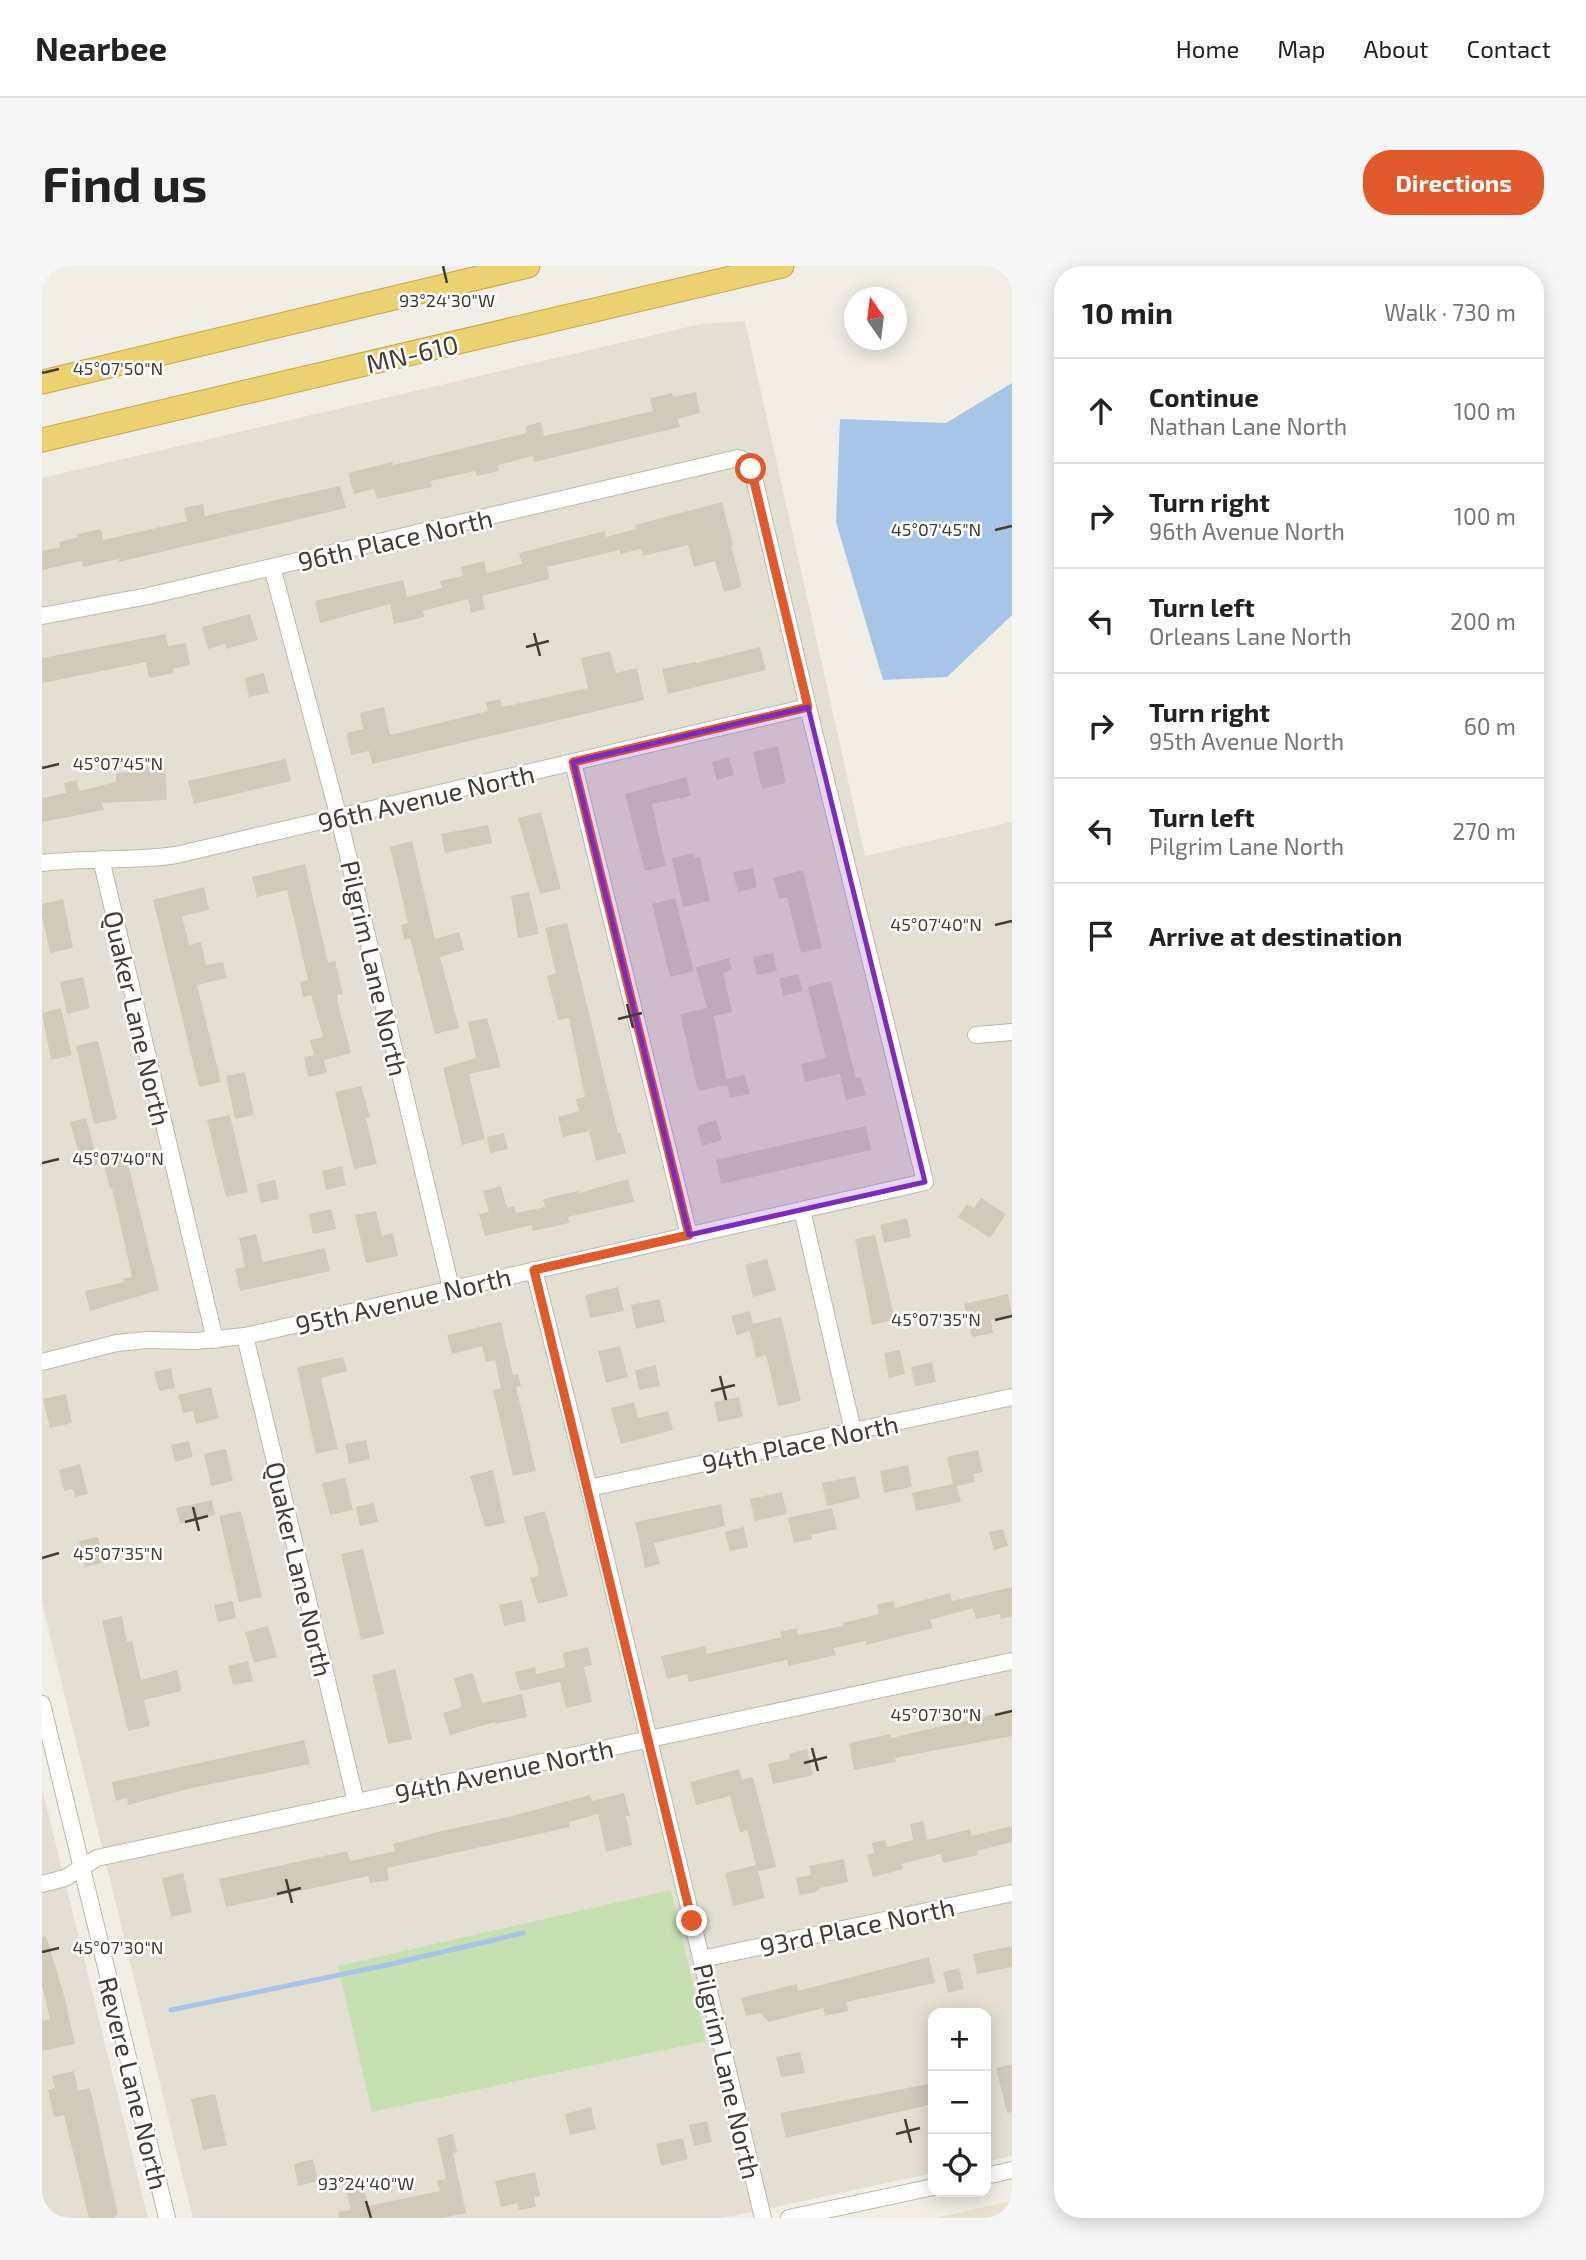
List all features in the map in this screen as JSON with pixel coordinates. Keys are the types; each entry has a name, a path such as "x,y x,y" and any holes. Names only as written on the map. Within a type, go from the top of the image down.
{"highway":[{"path":"42,382 528,266"},
{"name":"MN-610","path":"42,440 782,266"}],"street":[{"name":"96th Place North","path":"42,616 148,596 738,458 746,461 751,469 808,707"},
{"name":"Pilgrim Lane North","path":"272,567 339,818 451,1288"},
{"name":"96th Avenue North","path":"42,863 131,860 176,855 808,707"},
{"name":"95th Avenue North","path":"42,1362 117,1343 146,1340 215,1340 245,1336 925,1182 808,707"},
{"path":"573,762 689,1235"},
{"name":"Quaker Lane North","path":"101,859 215,1340"},
{"path":"976,1035 1012,1032"},
{"path":"802,1210 853,1431"},
{"name":"Pilgrim Lane North","path":"534,1270 589,1488 763,2218"},
{"name":"Quaker Lane North","path":"245,1336 356,1802"},
{"name":"94th Place North","path":"589,1488 1012,1398"},
{"name":"94th Avenue North","path":"42,1884 65,1878 97,1858 1012,1661"},
{"name":"Revere Lane North","path":"42,1704 167,2218"},
{"name":"93rd Place North","path":"702,1959 1012,1893"},
{"path":"991,2175 1012,2170"},
{"path":"789,2218 928,2188"}],"highlighted area":[{"path":"808,707 925,1182 689,1235 573,762"}],"shaded area":[{"path":"745,321 865,856 1012,822 1012,2156 991,2161 991,2008 928,2008 928,2174 723,2218 193,2218 42,1603 42,478 701,324"},
{"path":"42,1788 148,2218 42,2218"},
{"path":"1012,2201 1012,2218 934,2218"}],"green space":[{"path":"671,1890 706,2041 372,2112 338,1966"}],"water":[{"path":"1012,383 1012,615 947,677 883,680 836,522 840,419 946,423"}],"building":[{"path":"696,392 700,413 678,419 680,427 534,462 533,456 498,465 499,471 477,476 475,471 431,481 432,487 377,499 374,489 354,494 348,473 527,433 526,426 541,422 544,436 653,411 650,398 672,393 673,397"},
{"path":"340,486 346,508 119,562 119,559 83,567 82,561 42,570 42,551 60,547 59,542 78,537 77,534 101,529 103,540 187,521 184,508 203,504 205,516"},
{"path":"722,502 742,587 724,592 715,561 694,567 688,545 643,556 641,549 620,554 620,550 547,567 550,579 482,596 485,609 471,613 468,599 423,611 424,617 394,624 390,604 320,623 315,601 403,580 407,597 442,588 440,581 463,576 461,567 484,561 487,573 522,564 519,553 605,531 606,537 636,529 635,525"},
{"path":"250,614 258,640 226,649 225,644 208,649 202,627"},
{"path":"166,634 168,646 186,643 190,665 173,669 174,673 149,678 146,662 42,683 42,658"},
{"path":"760,647 766,670 668,694 662,669"},
{"path":"610,651 616,673 637,668 644,700 372,764 369,751 351,755 346,733 363,729 360,713 384,707 390,735 488,711 486,702 500,699 502,707 588,688 581,658"},
{"path":"264,673 269,693 249,697 245,678"},
{"path":"778,746 786,783 762,789 753,752"},
{"path":"729,757 734,775 717,780 712,762"},
{"path":"286,759 291,781 194,804 188,781"},
{"path":"165,766 167,800 102,803 104,810 42,822 42,798 66,793 64,783 77,780 79,791 116,782 116,773 134,772 134,768"},
{"path":"686,777 691,796 652,804 666,866 645,871 625,794"},
{"path":"541,812 561,889 540,894 518,818"},
{"path":"488,825 492,843 445,853 441,834"},
{"path":"412,841 435,939 459,932 464,950 440,957 459,1028 435,1034 410,938 404,940 401,925 408,923 390,847"},
{"path":"693,853 695,858 700,857 710,901 683,907 672,858"},
{"path":"305,864 328,963 335,961 343,994 337,995 339,1008 351,1053 324,1060 327,1073 308,1077 304,1057 314,1055 310,1040 323,1037 311,995 303,997 300,982 308,980 287,890 257,897 252,877"},
{"path":"753,868 757,887 738,892 733,872"},
{"path":"803,870 822,948 801,953 787,897 779,899 773,878"},
{"path":"204,887 209,910 182,916 189,945 201,942 206,965 223,962 227,978 197,985 221,1082 199,1087 153,900"},
{"path":"529,892 539,934 518,938 511,896"},
{"path":"675,898 694,971 670,977 652,904"},
{"path":"63,899 73,948 50,953 42,904"},
{"path":"567,923 618,1133 621,1133 626,1153 596,1161 589,1131 563,1137 558,1117 579,1111 576,1099 585,1097 569,1018 558,1020 547,976 556,973 545,928"},
{"path":"773,953 777,971 757,975 753,957"},
{"path":"729,958 732,970 723,973 732,1012 714,1016 726,1079 745,1075 750,1094 730,1098 727,1085 698,1091 680,1014 707,1008 696,967"},
{"path":"798,974 803,991 783,996 779,978"},
{"path":"83,977 90,1008 67,1014 60,982"},
{"path":"831,981 856,1078 861,1077 866,1095 846,1100 840,1074 805,1082 801,1064 826,1058 808,987"},
{"path":"61,1008 72,1055 51,1060 42,1013"},
{"path":"487,1018 501,1067 469,1074 485,1139 462,1145 443,1068 476,1058 468,1022"},
{"path":"98,1041 117,1119 94,1124 76,1046"},
{"path":"245,1072 254,1115 235,1119 226,1076"},
{"path":"361,1086 370,1117 366,1118 377,1164 354,1169 335,1092"},
{"path":"230,1115 248,1192 226,1197 207,1120"},
{"path":"86,1118 98,1164 83,1168 70,1122"},
{"path":"716,1120 722,1140 702,1146 697,1126"},
{"path":"866,1126 871,1150 721,1184 716,1160"},
{"path":"504,1133 508,1149 490,1153 487,1137"},
{"path":"125,1152 159,1290 90,1311 85,1291 124,1282 123,1279 132,1277 112,1188 110,1189 102,1157"},
{"path":"342,1166 346,1185 326,1190 322,1171"},
{"path":"628,1179 634,1202 568,1217 569,1223 533,1231 532,1225 485,1236 479,1214 489,1212 483,1191 501,1186 507,1208 514,1206 516,1213 545,1207 543,1199 578,1191 579,1193"},
{"path":"275,1180 279,1199 261,1203 257,1184"},
{"path":"981,1198 1006,1214 990,1238 958,1217 967,1204 974,1208"},
{"path":"331,1209 336,1229 313,1234 309,1214"},
{"path":"376,1211 382,1236 393,1233 398,1256 366,1263 355,1215"},
{"path":"907,1218 911,1237 884,1243 880,1225"},
{"path":"256,1234 263,1262 325,1248 330,1271 240,1291 235,1269 245,1267 239,1238"},
{"path":"875,1235 895,1320 872,1325 855,1239"},
{"path":"767,1259 776,1290 753,1297 745,1265"},
{"path":"618,1287 624,1311 590,1318 585,1295"},
{"path":"1008,1294 1012,1315 991,1320 993,1333 972,1337 964,1304"},
{"path":"660,1299 665,1322 636,1329 631,1305"},
{"path":"750,1311 753,1324 781,1317 801,1401 778,1406 766,1355 756,1358 750,1331 737,1335 731,1316"},
{"path":"501,1322 513,1375 518,1374 521,1386 516,1387 536,1471 513,1476 493,1390 501,1388 495,1360 486,1362 482,1346 452,1354 447,1335"},
{"path":"620,1346 628,1377 606,1383 598,1351"},
{"path":"900,1350 905,1374 889,1378 884,1353"},
{"path":"343,1357 347,1371 321,1378 338,1449 316,1454 297,1367"},
{"path":"932,1362 936,1382 915,1386 911,1367"},
{"path":"656,1365 660,1386 639,1390 635,1370"},
{"path":"171,1368 175,1388 159,1391 154,1372"},
{"path":"211,1387 219,1418 196,1424 193,1411 183,1413 178,1395"},
{"path":"66,1394 72,1423 50,1428 43,1399"},
{"path":"739,1397 743,1417 718,1422 714,1402"},
{"path":"634,1402 638,1418 668,1411 673,1430 621,1444 611,1408"},
{"path":"366,1440 370,1459 349,1464 345,1444"},
{"path":"189,1441 193,1457 175,1462 171,1445"},
{"path":"226,1449 233,1481 211,1486 204,1454"},
{"path":"978,1450 983,1472 973,1474 975,1482 957,1486 961,1502 916,1511 912,1493 953,1484 947,1457"},
{"path":"80,1464 88,1494 75,1497 73,1489 64,1491 59,1470"},
{"path":"908,1465 912,1487 884,1493 880,1471"},
{"path":"493,1470 505,1523 485,1527 470,1476"},
{"path":"855,1476 860,1498 827,1506 822,1483"},
{"path":"345,1478 353,1510 330,1515 322,1483"},
{"path":"782,1492 787,1514 755,1521 750,1499"},
{"path":"212,1500 215,1515 180,1524 176,1508"},
{"path":"374,1503 378,1522 360,1526 356,1507"},
{"path":"721,1504 725,1526 654,1543 660,1564 645,1568 635,1522"},
{"path":"832,1508 837,1529 811,1535 812,1539 794,1543 788,1518"},
{"path":"241,1511 262,1597 239,1602 219,1516"},
{"path":"545,1511 568,1596 538,1604 530,1578 538,1576 538,1568 523,1517"},
{"path":"744,1527 748,1547 730,1551 725,1532"},
{"path":"1003,1529 1008,1546 994,1550 989,1532"},
{"path":"98,1537 104,1562 85,1567 79,1541"},
{"path":"363,1549 384,1634 361,1640 341,1554"},
{"path":"1012,1587 1012,1616 1001,1619 1000,1614 976,1619 973,1608 930,1620 933,1628 866,1645 866,1641 834,1648 836,1655 788,1666 787,1660 689,1682 687,1674 667,1679 661,1656 705,1646 706,1654 782,1637 780,1632 797,1628 798,1635 843,1626 843,1623 879,1614 877,1604 894,1601 895,1608 950,1593 952,1601"},
{"path":"522,1600 526,1621 504,1626 499,1605"},
{"path":"233,1601 236,1618 218,1622 214,1605"},
{"path":"122,1616 127,1642 132,1641 141,1680 177,1670 182,1691 144,1700 150,1726 128,1731 102,1621"},
{"path":"268,1626 277,1657 254,1663 245,1632"},
{"path":"588,1647 592,1665 584,1667 592,1702 566,1708 560,1682 520,1691 515,1672 535,1667 536,1674 566,1667 562,1653"},
{"path":"248,1661 253,1681 233,1685 228,1666"},
{"path":"395,1669 412,1739 388,1744 372,1675"},
{"path":"473,1673 482,1703 522,1694 527,1717 495,1722 450,1735 443,1713 462,1707 454,1678"},
{"path":"1012,1710 1012,1736 895,1758 896,1762 854,1770 849,1743 890,1734 891,1738"},
{"path":"304,1740 310,1764 192,1788 128,1805 127,1798 116,1801 112,1782"},
{"path":"807,1749 813,1775 773,1784 768,1764 790,1759 789,1754"},
{"path":"739,1769 742,1780 753,1777 776,1867 758,1871 765,1898 733,1906 725,1873 756,1865 747,1830 740,1833 730,1796 696,1805 690,1782"},
{"path":"624,1793 630,1816 626,1816 632,1845 606,1852 598,1814 569,1822 570,1827 387,1868 389,1880 370,1883 368,1876 226,1907 219,1879 347,1851 350,1861 395,1851 393,1844 441,1831 508,1817 590,1795 592,1801"},
{"path":"923,1821 927,1840 970,1829 971,1836 1012,1826 1012,1842 977,1851 978,1855 943,1863 941,1854 901,1864 903,1869 873,1877 867,1855 874,1853 872,1843 885,1840 887,1847 913,1840 910,1824"},
{"path":"844,1859 848,1882 799,1895 796,1878 811,1875 809,1866"},
{"path":"183,1873 192,1912 171,1917 162,1878"},
{"path":"46,1936 75,2044 42,2051 42,2021 50,2019 42,1985 42,1937"},
{"path":"1012,1946 1012,1967 977,1974 973,1954"},
{"path":"929,1957 935,1983 846,2002 848,2011 825,2016 823,2008 769,2022 760,2013 746,2016 741,1998 797,1984 798,1991"},
{"path":"959,1968 964,1989 948,1993 943,1972"},
{"path":"800,2052 805,2073 781,2077 776,2057"},
{"path":"1012,2064 1012,2112 1007,2113 996,2068"},
{"path":"74,2071 78,2091 90,2088 118,2215 114,2216 115,2218 89,2218 64,2115 54,2117 48,2090 55,2088 52,2076"},
{"path":"928,2084 928,2105 786,2138 780,2113"},
{"path":"215,2094 227,2145 203,2150 191,2099"},
{"path":"591,2107 596,2129 570,2135 565,2114"},
{"path":"707,2121 712,2142 694,2146 689,2125"},
{"path":"453,2134 457,2152 453,2153 466,2213 442,2218 339,2218 338,2212 351,2210 344,2182 362,2178 368,2206 440,2191 437,2181 446,2179 437,2138"},
{"path":"683,2138 688,2159 661,2166 656,2144"},
{"path":"313,2159 318,2181 298,2186 294,2164"},
{"path":"535,2172 540,2196 534,2197 536,2207 519,2210 517,2203 501,2207 495,2181"}],"waterway":[{"path":"171,2010 387,1965 523,1933"}],"route":[{"path":"692,1921 534,1270 689,1235 573,762 808,707 751,469"}]}
